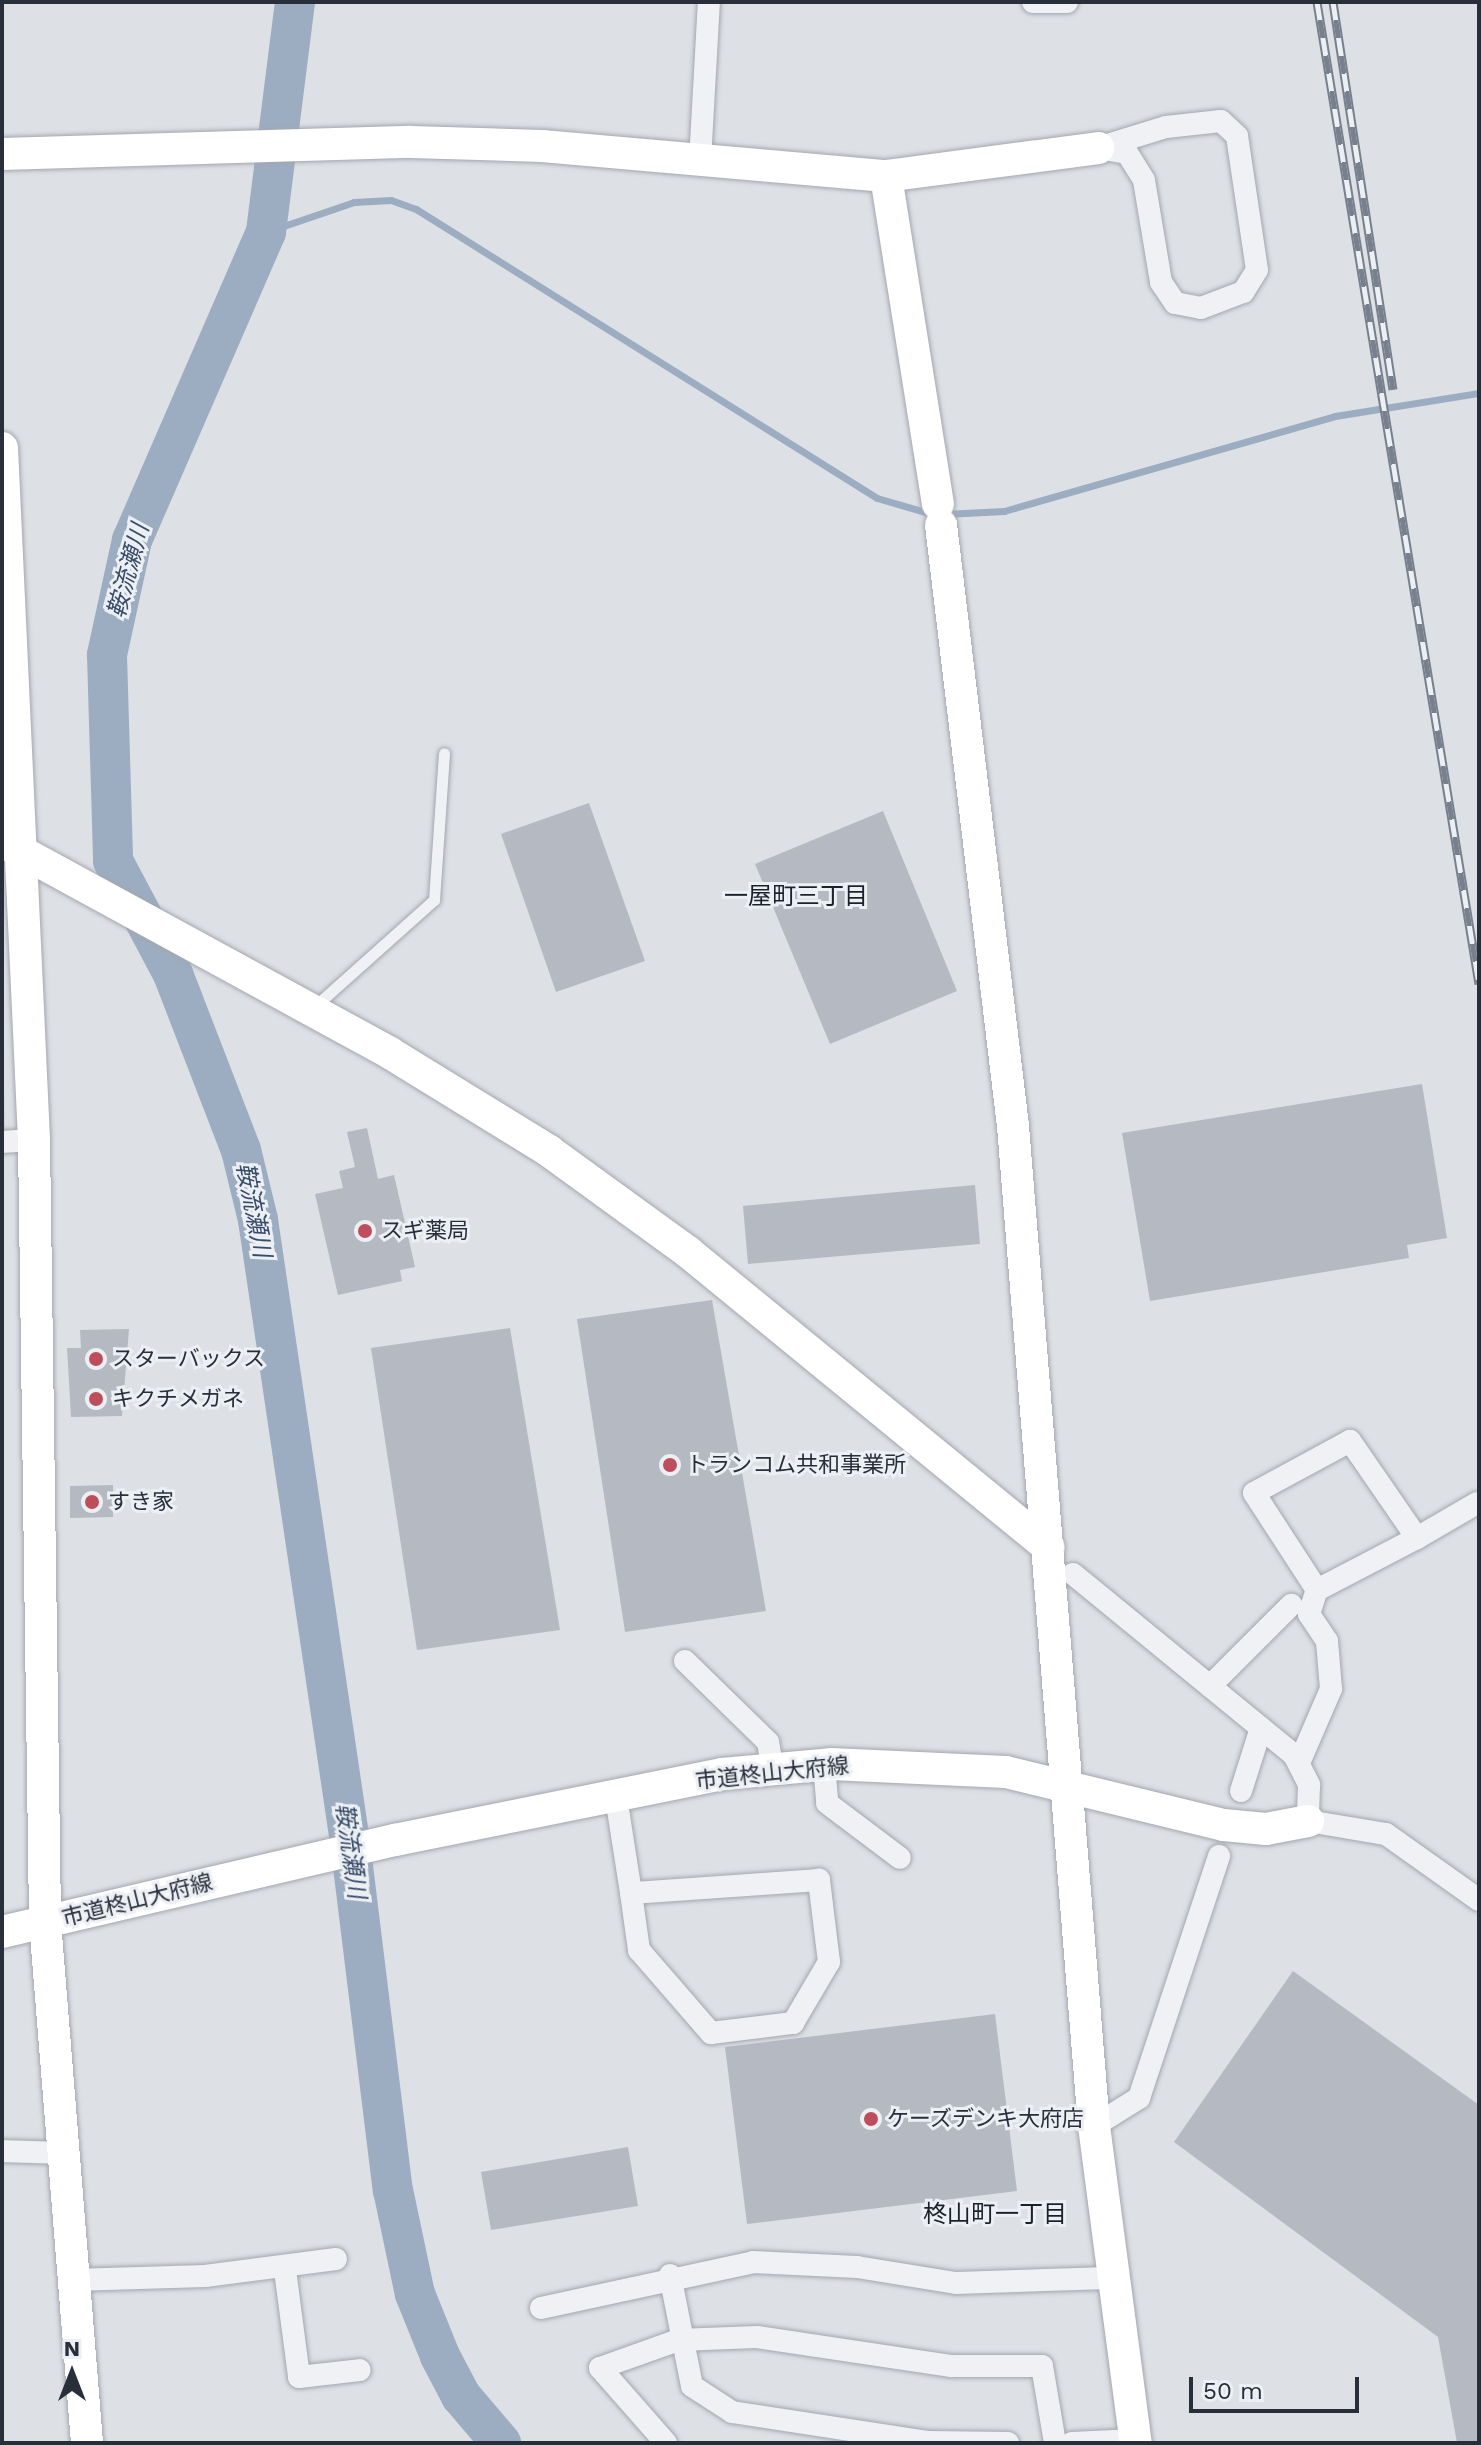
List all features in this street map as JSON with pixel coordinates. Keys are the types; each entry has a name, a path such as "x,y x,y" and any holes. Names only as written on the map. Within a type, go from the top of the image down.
{"street":[{"path":"700,161 709,2"},
{"path":"1033,2 1067,2"},
{"path":"2,154 330,144 542,146 886,176 1098,148 1166,127 1221,121 1237,136 1257,270 1243,292 1201,308 1175,303 1161,282 1144,180 1127,153 1098,148"},
{"path":"886,176 940,514 1013,1126 1094,2126 1109,2278 1135,2442 1072,2443"},
{"path":"2,448 11,846 34,1140 45,1922 87,2443"},
{"path":"11,846 309,1011 587,1178 797,1338 1049,1547"},
{"path":"2,1142 34,1140"},
{"path":"1317,1590 1254,1493 1350,1441 1417,1538"},
{"path":"1299,1763 1331,1689 1327,1641 1309,1614 1317,1590 1477,1503"},
{"path":"1073,1574 1261,1728 1299,1763 1309,1785 1308,1821"},
{"path":"1210,1686 1291,1605"},
{"path":"685,1661 768,1742 773,1769"},
{"path":"1241,1791 1261,1728"},
{"name":"市道柊山大府線","path":"2,1932 272,1866 395,1840 773,1769 824,1765 910,1764 1064,1783 1224,1825 1266,1829 1308,1821 1386,1834 1479,1900"},
{"path":"824,1765 827,1803 900,1858"},
{"path":"616,1797 639,1950 711,2033 793,2023 829,1962 819,1880 631,1893"},
{"path":"1094,2126 1139,2098 1219,1856"},
{"path":"2,2151 62,2153"},
{"path":"73,2280 285,2270 336,2259"},
{"path":"541,2308 670,2275 753,2262 857,2267 956,2283 1109,2278"},
{"path":"285,2270 299,2377 360,2370"},
{"path":"670,2275 678,2340 692,2386 732,2412 929,2442 1008,2443"},
{"path":"666,2443 600,2368 678,2340 757,2337 952,2366 1042,2366 1055,2443"}],"lane":[{"path":"309,1011 434,900 444,753"}],"shaded area":[{"path":"2,979 5,1133 2,1133"}],"building":[{"path":"589,803 645,961 556,992 501,834"},
{"path":"883,811 957,991 830,1044 755,864"},
{"path":"1422,1084 1447,1238 1407,1245 1409,1258 1150,1301 1122,1133"},
{"name":"スギ薬局","path":"367,1128 378,1179 394,1175 415,1267 400,1270 402,1281 338,1295 315,1194 343,1188 339,1171 355,1167 347,1132"},
{"path":"975,1185 980,1244 748,1264 743,1206"},
{"name":"トランコム共和事業所","path":"712,1300 766,1611 625,1632 577,1319"},
{"path":"510,1328 560,1630 417,1650 371,1348"},
{"path":"129,1329 122,1416 71,1417 67,1348 81,1348 80,1330"},
{"name":"すき家","path":"113,1485 113,1517 70,1518 70,1486"},
{"path":"1293,1971 1479,2105 1479,2443 1457,2443 1438,2337 1174,2142"},
{"name":"ケーズデンキ大府店","path":"995,2014 1017,2191 747,2224 725,2047"},
{"path":"628,2147 638,2206 491,2230 481,2172"}],"waterway":[{"name":"鞍流瀬川","path":"295,2 266,232 132,540 107,655 113,861 173,974 241,1150 258,1220 350,1842 393,2190 415,2294 440,2356 461,2396 501,2443"},
{"path":"266,232 354,202 391,200 416,209 877,498 932,514"},
{"path":"945,514 1004,511 1335,416 1479,393"}],"railway":[{"path":"1317,2 1479,984"},
{"path":"1333,2 1393,389"}],"place":[{"name":"スギ薬局","path":"365,1231"},
{"name":"スターバックス","path":"96,1359"},
{"name":"キクチメガネ","path":"96,1399"},
{"name":"トランコム共和事業所","path":"670,1465"},
{"name":"すき家","path":"92,1502"},
{"name":"ケーズデンキ大府店","path":"871,2119"}],"district":[{"name":"一屋町三丁目","path":"796,897"},
{"name":"柊山町一丁目","path":"995,2215"}]}
